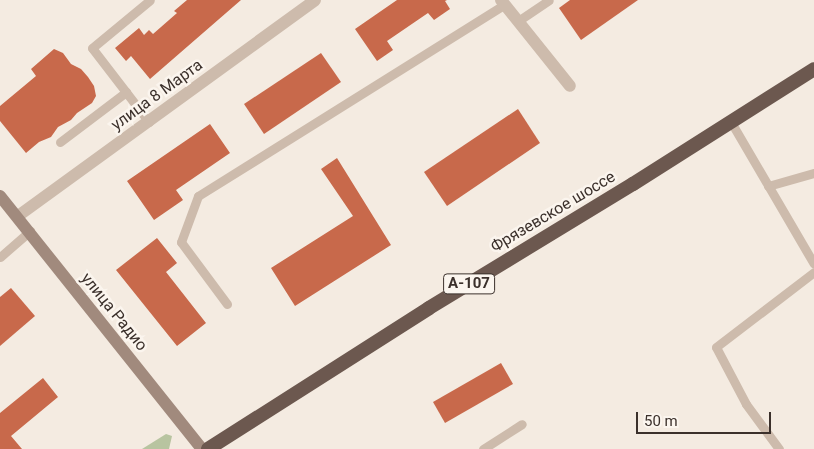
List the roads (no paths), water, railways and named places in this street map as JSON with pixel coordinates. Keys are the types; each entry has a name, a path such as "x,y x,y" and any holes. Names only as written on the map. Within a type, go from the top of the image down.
{"highway":[{"name":"Фрязевское шоссе","path":"208,449 429,308 814,69"}],"main road":[{"name":"улица Радио","path":"0,196 30,231 202,449"}],"street":[{"name":"улица 8 Марта","path":"18,216 315,0"},
{"path":"503,2 570,86"}],"lane":[{"path":"149,122 92,48 150,0"},
{"path":"518,21 549,0"},
{"path":"227,304 180,242 198,196 503,2"},
{"path":"60,142 126,92"},
{"path":"731,122 814,264"},
{"path":"768,186 814,173"},
{"path":"0,258 30,231"},
{"path":"779,449 746,404 716,347 814,272"},
{"path":"483,449 522,424"}]}
